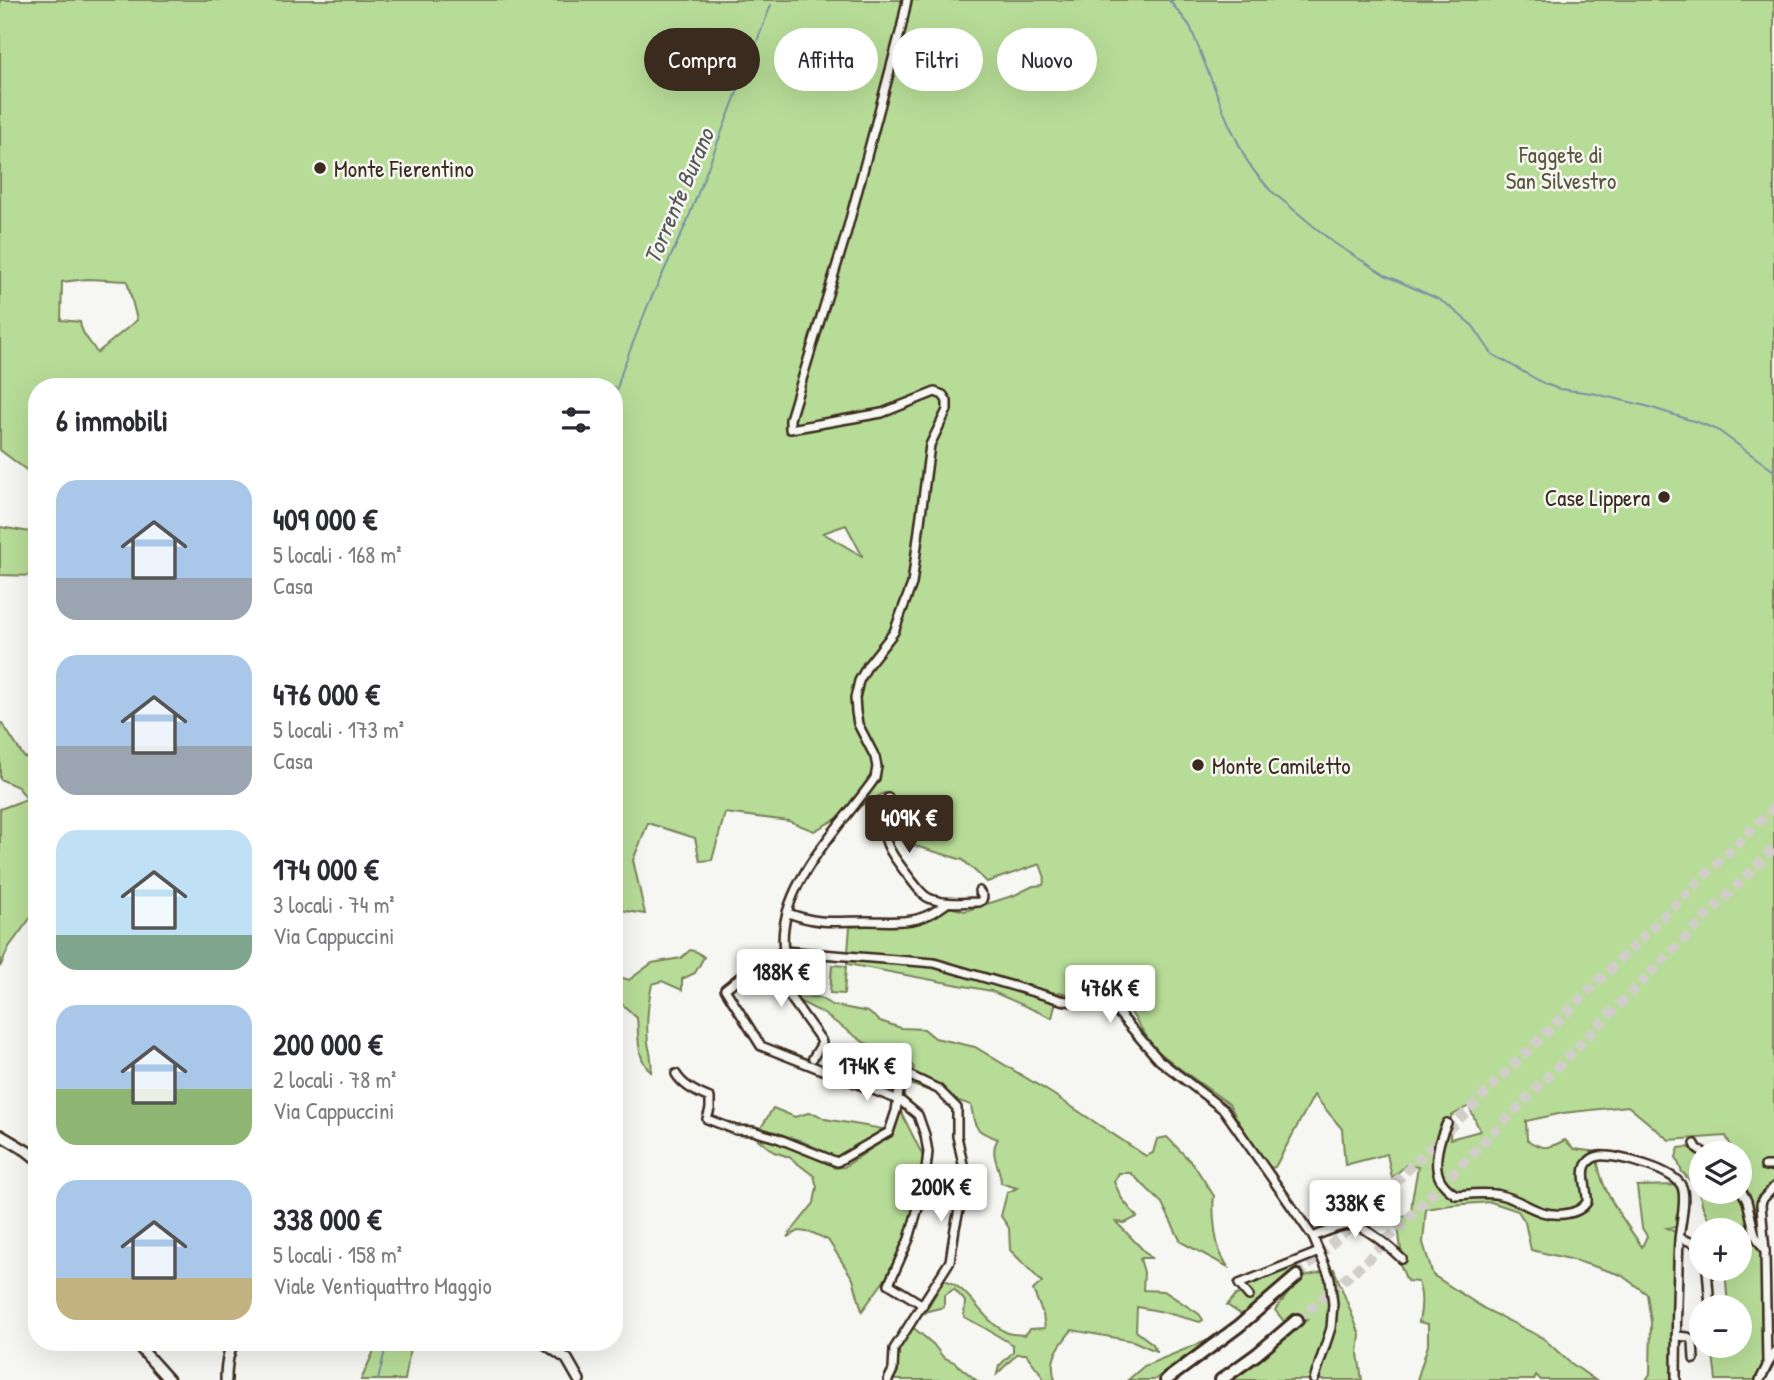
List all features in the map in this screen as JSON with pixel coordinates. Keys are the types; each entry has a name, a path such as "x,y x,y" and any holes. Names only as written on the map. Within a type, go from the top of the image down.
{"highway":[{"path":"1166,1380 1239,1326 1297,1276"},
{"path":"1221,1380 1297,1320"}],"main road":[{"path":"0,1135 28,1152"},
{"path":"143,1351 169,1380"},
{"path":"226,1380 229,1351"},
{"path":"556,1351 567,1359 579,1380"}],"street":[{"path":"784,951 783,929 797,888 807,870 876,778 877,767 858,724 855,698 859,681 868,665 894,632 912,584 930,445 947,410 947,401 943,395 935,392 882,413 790,429 790,419 848,225 907,0"},
{"path":"888,798 883,830 885,841 890,853 924,896 946,904 979,902 983,897 979,891"},
{"path":"788,913 804,919 828,922 897,921 929,915 946,904"},
{"path":"923,1305 889,1284 909,1240 924,1188 928,1152 918,1115 898,1100 761,1046 725,989 749,970 784,951 934,963 1061,1000 1115,1009 1159,1060 1224,1110 1313,1237 1330,1278 1333,1304 1331,1328 1314,1380"},
{"path":"771,958 783,987 821,1040 822,1043 813,1058"},
{"path":"676,1074 680,1081 694,1091 710,1098 707,1119 736,1130 753,1131 777,1138 837,1162 889,1132 896,1111 902,1072 938,1089 957,1108 957,1136 966,1178 950,1261 894,1349 893,1370 888,1380"},
{"path":"1447,1123 1438,1147 1437,1167 1440,1180 1456,1195 1503,1195 1539,1213 1569,1214 1579,1210 1587,1202 1587,1163 1593,1158 1604,1156 1650,1167 1679,1180 1683,1191 1679,1238 1676,1380"},
{"path":"1768,1364 1766,1251 1761,1205 1762,1200 1774,1187"},
{"path":"1748,1204 1755,1235 1766,1251"},
{"path":"1313,1237 1343,1226 1356,1225 1402,1259"},
{"path":"1679,1238 1689,1242"},
{"path":"1250,1296 1239,1284 1319,1252"},
{"path":"1676,1336 1688,1336 1693,1341 1694,1359"},
{"path":"1760,1380 1774,1352"}],"green space":[{"name":"Faggete di San Silvestro","path":"0,0 1774,0 1774,1195 1760,1198 1760,1228 1751,1204 1752,1141 1728,1141 1726,1136 1669,1140 1628,1106 1563,1113 1526,1121 1527,1140 1537,1145 1550,1147 1565,1140 1574,1149 1597,1152 1606,1190 1642,1247 1647,1236 1642,1228 1637,1186 1679,1185 1686,1194 1676,1216 1677,1227 1667,1228 1675,1232 1673,1380 1646,1380 1650,1374 1651,1322 1647,1294 1621,1275 1531,1250 1525,1222 1518,1211 1491,1202 1426,1209 1423,1243 1433,1275 1485,1309 1543,1338 1568,1361 1595,1380 1541,1380 1536,1375 1534,1380 1417,1380 1428,1345 1428,1324 1419,1322 1422,1302 1418,1282 1407,1281 1399,1262 1401,1250 1397,1218 1411,1214 1418,1167 1406,1165 1392,1178 1387,1154 1345,1165 1342,1129 1314,1095 1275,1167 1264,1169 1229,1104 1154,1048 1132,1014 1119,1003 1058,992 1052,1018 991,991 847,964 850,927 918,920 949,907 965,911 1015,895 1033,886 1043,885 1045,878 1040,864 987,882 963,860 905,843 922,826 884,793 814,831 789,821 725,813 712,860 700,861 695,838 648,823 633,860 645,914 623,910 623,378 28,378 28,471 0,450","holes":["88,279 127,281 137,320 97,353 84,334 80,322 61,320 62,282","846,525 862,556 823,533","1469,1106 1480,1131 1450,1139 1451,1116"]},
{"path":"0,527 28,532 28,576 0,575"},
{"path":"2,723 24,757 28,758 28,921 9,947 0,967 0,809 27,799 18,787 0,779"},
{"path":"690,950 704,957 695,973 682,979 682,990 662,981 652,984 647,1028 651,1072 641,1054 637,1018 623,1005 623,978 629,980 652,963 681,958"},
{"path":"832,965 846,966 844,994 830,993"},
{"path":"818,997 832,1005 868,1012 880,1021 901,1028 924,1029 935,1038 975,1047 1146,1156 1153,1153 1157,1139 1167,1137 1194,1165 1214,1196 1217,1240 1228,1267 1181,1242 1162,1203 1131,1173 1119,1173 1114,1182 1122,1199 1137,1217 1125,1223 1116,1222 1151,1258 1140,1259 1144,1272 1143,1290 1164,1291 1199,1314 1203,1320 1200,1322 1137,1307 1136,1331 1153,1344 1156,1351 1133,1341 1072,1330 1054,1359 1055,1380 1044,1380 1026,1354 1017,1354 997,1374 999,1366 1013,1352 1013,1345 964,1317 965,1301 954,1289 944,1296 944,1307 924,1314 944,1280 961,1290 991,1321 1008,1333 1025,1335 1030,1329 1045,1328 1043,1314 1033,1290 1042,1282 1010,1250 1009,1228 1001,1216 1007,1193 1017,1188 1001,1183 994,1150 998,1139 977,1128 971,1105 906,1083 914,1068 905,1055 865,1043 821,1012 793,998"},
{"path":"773,1108 795,1117 808,1113 816,1114 825,1119 883,1129 836,1157 799,1140 761,1128"},
{"path":"901,1112 925,1164 919,1207 886,1278 862,1311 853,1279 828,1240 813,1233 799,1231 787,1237 814,1203 817,1187 814,1176 789,1157 774,1152 750,1133 778,1141 828,1162 834,1168 844,1167 890,1136"},
{"path":"1679,1148 1689,1148 1689,1179 1682,1172 1676,1157"},
{"path":"1702,1204 1744,1204 1750,1218 1708,1218"},
{"path":"1752,1225 1763,1255 1767,1360 1757,1380 1716,1380 1713,1358 1752,1358 1752,1295 1727,1295 1726,1281 1752,1281"},
{"path":"1298,1264 1297,1269 1242,1315 1227,1305 1236,1295 1245,1292 1246,1300 1252,1300 1252,1294 1246,1288 1248,1282"},
{"path":"1334,1269 1360,1335 1358,1354 1362,1380 1233,1380 1307,1320 1292,1318 1286,1324 1275,1310 1299,1280"},
{"path":"910,1325 933,1344 943,1357 954,1362 976,1380 888,1380 899,1342"},
{"path":"1208,1340 1154,1380 1128,1380 1144,1366"},
{"path":"410,1351 405,1380 361,1380 373,1353"}],"waterway":[{"path":"1169,0 1190,26 1228,122 1254,171 1270,190 1334,243 1385,275 1449,306 1473,326 1492,354 1545,384 1646,406 1703,424 1719,431 1774,471"},
{"name":"Torrente Burano","path":"620,378 648,305 686,224 771,5"},
{"name":"Torrente Burano","path":"378,1380 385,1351"}],"tunnel":[{"path":"1297,1276 1352,1225 1774,807"},
{"path":"1297,1320 1365,1262 1774,848"}],"place":[{"name":"Monte Fierentino","path":"320,168"},
{"name":"Case Lippera","path":"1664,497"},
{"name":"Monte Camiletto","path":"1198,765"}]}
